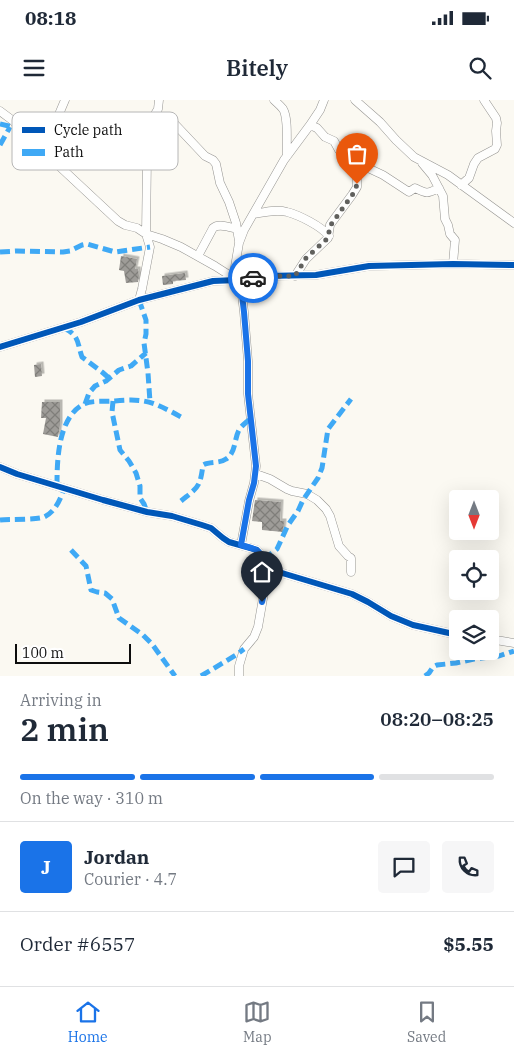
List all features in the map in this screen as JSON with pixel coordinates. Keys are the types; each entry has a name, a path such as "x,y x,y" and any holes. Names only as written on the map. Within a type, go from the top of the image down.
{"street":[{"path":"60,112 65,100"},
{"path":"157,112 160,100"},
{"path":"274,100 284,112 287,157"},
{"path":"241,545 256,474 248,394 248,361 244,312 235,267 239,242 244,230 287,157 320,110 324,100"},
{"path":"355,100 380,122 432,175 444,200 445,219 450,234 455,240 453,264"},
{"path":"461,184 469,178 478,158 495,149 497,145 496,118 484,100"},
{"path":"0,112 12,120"},
{"path":"310,125 336,142 339,150 353,161 383,175 408,192 415,188 424,193 430,193 439,188"},
{"path":"178,127 205,156 216,164 220,183 229,202 237,229 239,242"},
{"path":"414,157 461,184 514,223"},
{"path":"295,276 306,258 326,241 329,236 330,226 357,187 353,161"},
{"path":"63,170 124,225 137,228 146,234 162,239 198,256 237,280"},
{"path":"139,300 150,247 146,234 148,170"},
{"path":"254,214 287,212 310,222 329,236"},
{"path":"198,256 215,226 237,229"},
{"path":"0,347 81,322 139,300 213,281 264,276 316,275 369,266 514,265"},
{"path":"0,467 103,500 202,524 212,528 229,542 258,550 264,559 282,573 352,594 391,616 413,625 449,633"},
{"path":"256,474 292,491 313,496 326,509 332,520 339,546 351,558 351,572"},
{"path":"239,676 239,666 244,648 254,637 258,627 265,587 264,559"},
{"path":"499,640 514,643"}],"building":[{"path":"121,256 137,259 135,269 138,269 138,282 126,283 124,271 119,270"},
{"path":"185,273 186,280 173,281 173,284 163,285 162,276"},
{"path":"41,364 42,376 35,377 34,365"},
{"path":"42,402 60,402 58,437 43,434 46,418 41,418"},
{"path":"255,500 281,502 280,521 284,521 283,532 262,530 262,522 252,521"}],"marked path":[{"path":"0,124 12,127"},
{"path":"0,145 10,127"},
{"path":"0,252 63,252 87,244 115,252 150,247"},
{"path":"139,300 146,320 144,343 150,402"},
{"path":"64,328 75,337 82,357 109,378"},
{"path":"85,404 89,393 95,386 106,381 119,370 131,366 146,353"},
{"path":"264,559 277,549 288,525 318,478 322,468 328,429 351,399"},
{"path":"57,485 59,452 64,429 75,410 84,404 125,400 142,401 164,408 181,417"},
{"path":"113,401 112,412 120,450 136,473 140,486 140,498 147,512"},
{"path":"181,501 199,483 203,465 226,459 232,453 239,430 251,418"},
{"path":"0,520 44,517 57,505 64,488"},
{"path":"71,550 86,566 91,590 105,593 112,599 119,618 152,644 175,676"},
{"path":"201,676 244,649"},
{"path":"425,676 437,665 499,656 514,651"}],"cycle path":[{"path":"0,347 81,322 139,300 213,281 264,276 316,275 369,266 514,265"},
{"path":"0,467 103,500 147,512 172,516 211,528 229,542 257,550 264,559 282,573 352,594 391,616 413,625 449,633"}],"way so far":[{"path":"253,278 295,276 306,258 326,241 332,222 355,191 357,184"}],"route":[{"path":"253,278 237,280 242,295 244,312 248,361 248,394 256,466 241,545 258,550 264,559 266,578 262,602"}]}
